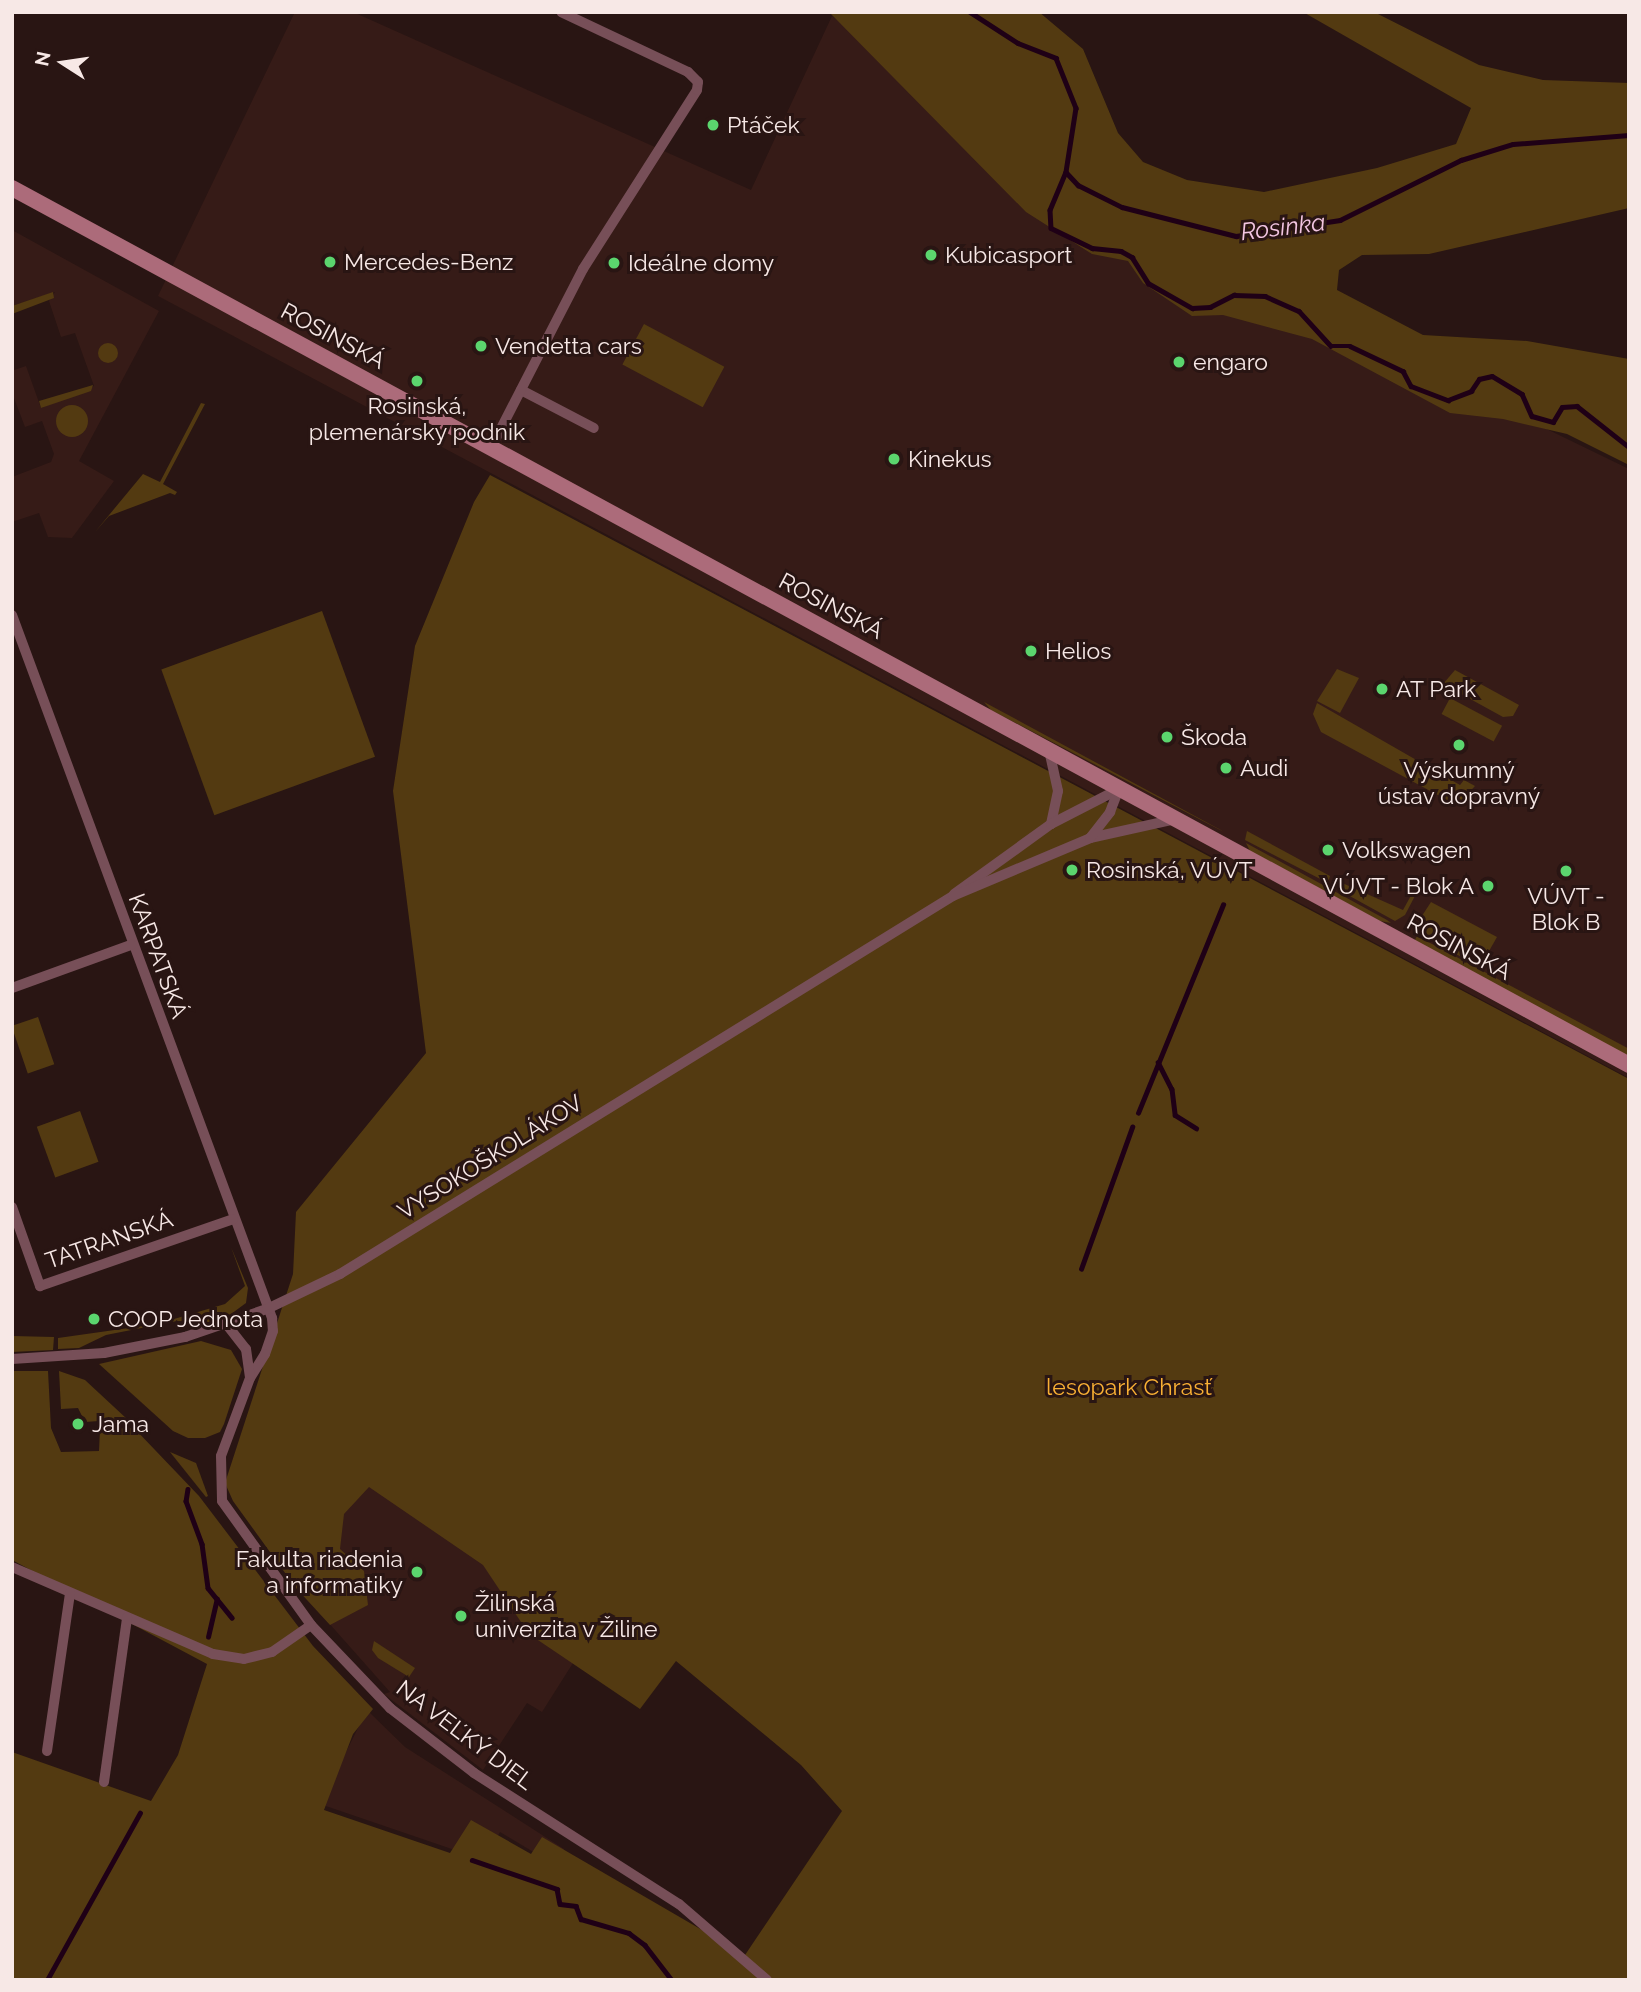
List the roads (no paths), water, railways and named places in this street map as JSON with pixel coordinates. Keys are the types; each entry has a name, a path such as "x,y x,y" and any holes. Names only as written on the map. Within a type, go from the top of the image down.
{"street":[{"path":"491,448 583,269 620,207 668,141 698,82 688,72 561,12"},
{"name":"ROSINSKÁ","path":"12,188 1629,1065"},
{"path":"521,390 594,428"},
{"name":"KARPATSKÁ","path":"12,615 131,945 267,1309"},
{"path":"1049,750 1058,791 1051,824"},
{"path":"1090,838 1110,812 1119,789"},
{"name":"VYSOKOŠKOLÁKOV","path":"953,896 970,879 1051,824 1119,789"},
{"name":"VYSOKOŠKOLÁKOV","path":"12,1359 104,1353 227,1325 267,1309 388,1246 746,1020 953,896 1090,838 1144,823 1178,820"},
{"path":"12,988 131,945"},
{"name":"TATRANSKÁ","path":"12,1207 40,1286 233,1219"},
{"name":"NA VEĽKÝ DIEL","path":"267,1309 273,1331 250,1378 221,1456 219,1491 233,1520 311,1625 368,1687 425,1737 678,1904 767,1980"},
{"path":"227,1325 246,1349 250,1378"},
{"path":"12,1567 213,1654 244,1659 272,1652 311,1625"},
{"path":"47,1751 70,1593"},
{"path":"104,1782 127,1618"}],"waterway":[{"name":"Rosinka","path":"970,12 1018,43 1056,58 1076,108 1066,172 1078,185 1122,207 1236,236 1340,220 1461,160 1513,144 1629,135"},
{"path":"1066,172 1050,210 1051,228 1092,248 1121,251 1132,257 1148,283 1192,308 1210,307 1234,295 1265,296 1299,311 1331,346 1350,346 1403,371 1411,386 1448,400 1471,391 1479,379 1492,376 1522,394 1532,416 1553,422 1562,407 1577,406 1629,447"},
{"path":"1138,1113 1223,905"},
{"path":"1158,1062 1172,1089 1175,1115 1196,1128"},
{"path":"1081,1269 1132,1127"},
{"path":"188,1489 186,1501 202,1544 208,1588 232,1618"},
{"path":"208,1637 217,1599"},
{"path":"47,1980 140,1813"},
{"path":"472,1860 557,1889 560,1904 576,1906 581,1919 629,1933 645,1945 672,1980"}],"place":[{"name":"Ptáček","path":"713,125"},
{"name":"Kubicasport","path":"931,255"},
{"name":"Mercedes-Benz","path":"330,262"},
{"name":"Ideálne domy","path":"614,263"},
{"name":"Vendetta cars","path":"481,346"},
{"name":"engaro","path":"1179,362"},
{"name":"Rosinská, plemenársky podnik","path":"417,381"},
{"name":"Kinekus","path":"894,459"},
{"name":"Helios","path":"1031,651"},
{"name":"AT Park","path":"1382,689"},
{"name":"Škoda","path":"1167,737"},
{"name":"Výskumný ústav dopravný","path":"1459,745"},
{"name":"Audi","path":"1226,768"},
{"name":"Volkswagen","path":"1328,850"},
{"name":"Rosinská, VÚVT","path":"1072,870"},
{"name":"VÚVT - Blok B","path":"1566,871"},
{"name":"VÚVT - Blok A","path":"1488,886"},
{"name":"COOP Jednota","path":"94,1319"},
{"name":"Jama","path":"78,1424"},
{"name":"Fakulta riadenia a informatiky","path":"417,1572"},
{"name":"Žilinská univerzita v Žiline","path":"461,1616"}],"park label":[{"name":"lesopark Chrasť","path":"1129,1387"}]}
